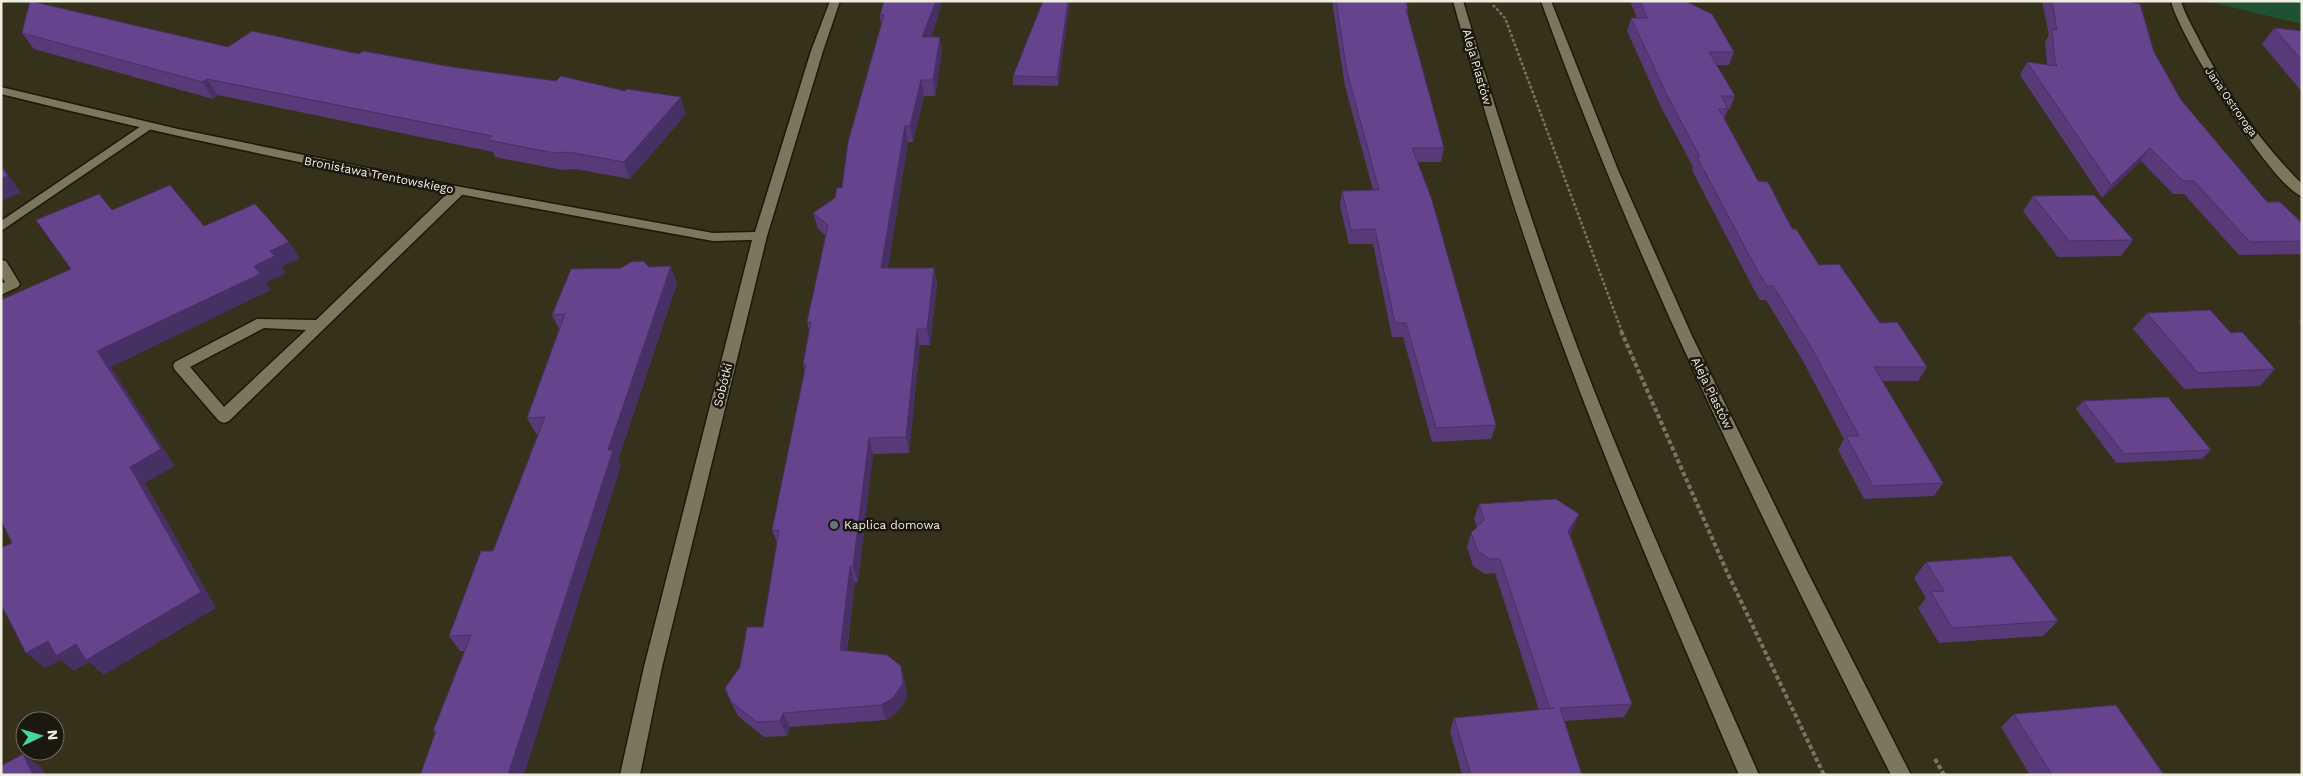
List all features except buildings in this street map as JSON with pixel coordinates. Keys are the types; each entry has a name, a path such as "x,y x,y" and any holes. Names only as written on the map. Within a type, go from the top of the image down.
{"street":[{"name":"Sobótki","path":"630,775 653,666 760,236 835,1"},
{"name":"Aleja Piastów","path":"1458,1 1495,129 1571,349 1654,556 1749,775"},
{"name":"Aleja Piastów","path":"1546,1 1598,141 1674,315 1815,609 1901,775"},
{"name":"Jana Ostroroga","path":"2176,1 2201,57 2227,99 2264,148 2302,192"},
{"name":"Bronisława Trentowskiego","path":"1,90 146,126 367,174 713,237 760,236"},
{"path":"1,227 146,126"},
{"path":"318,324 262,323 180,366 224,417 318,324 458,191"},
{"path":"1,264 13,284 1,290"}],"path":[{"path":"1490,1 1505,18 1619,326 1726,572 1824,775"}],"green space":[{"path":"2206,1 2302,1 2302,24"}],"place":[{"name":"Kaplica domowa","path":"834,525"}]}
